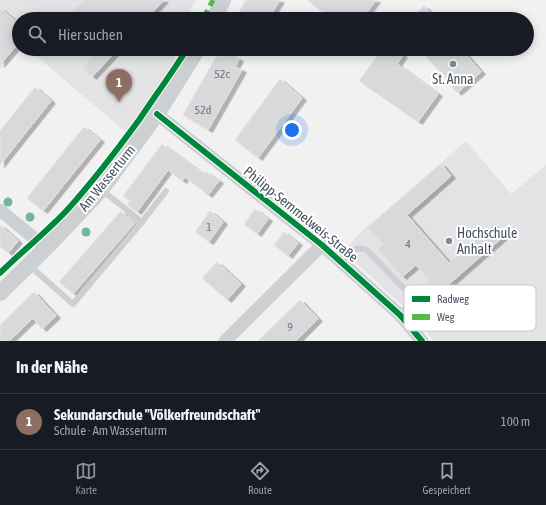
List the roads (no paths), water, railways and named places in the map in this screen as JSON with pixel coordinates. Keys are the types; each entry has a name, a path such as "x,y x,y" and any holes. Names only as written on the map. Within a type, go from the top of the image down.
{"street":[{"path":"217,12 223,0"},
{"name":"Am Wasserturm","path":"0,293 46,248 101,190 157,114 194,56"},
{"name":"Philipp-Semmelweis-Straße","path":"157,114 322,245 404,320"},
{"path":"0,210 46,248"},
{"path":"225,341 322,245"},
{"name":"Philipp-Semmelweis-Straße","path":"414,331 422,341"}],"lane":[{"path":"101,190 142,222"},
{"path":"28,265 73,304 166,191"},
{"path":"340,261 356,248 367,250 404,290"},
{"path":"400,315 404,310"}],"place":[{"name":"St. Anna","path":"453,64"},
{"name":"Sekundarschule \"Völkerfreundschaft\"","path":"119,102"},
{"name":"Hochschule Anhalt","path":"449,241"}]}
